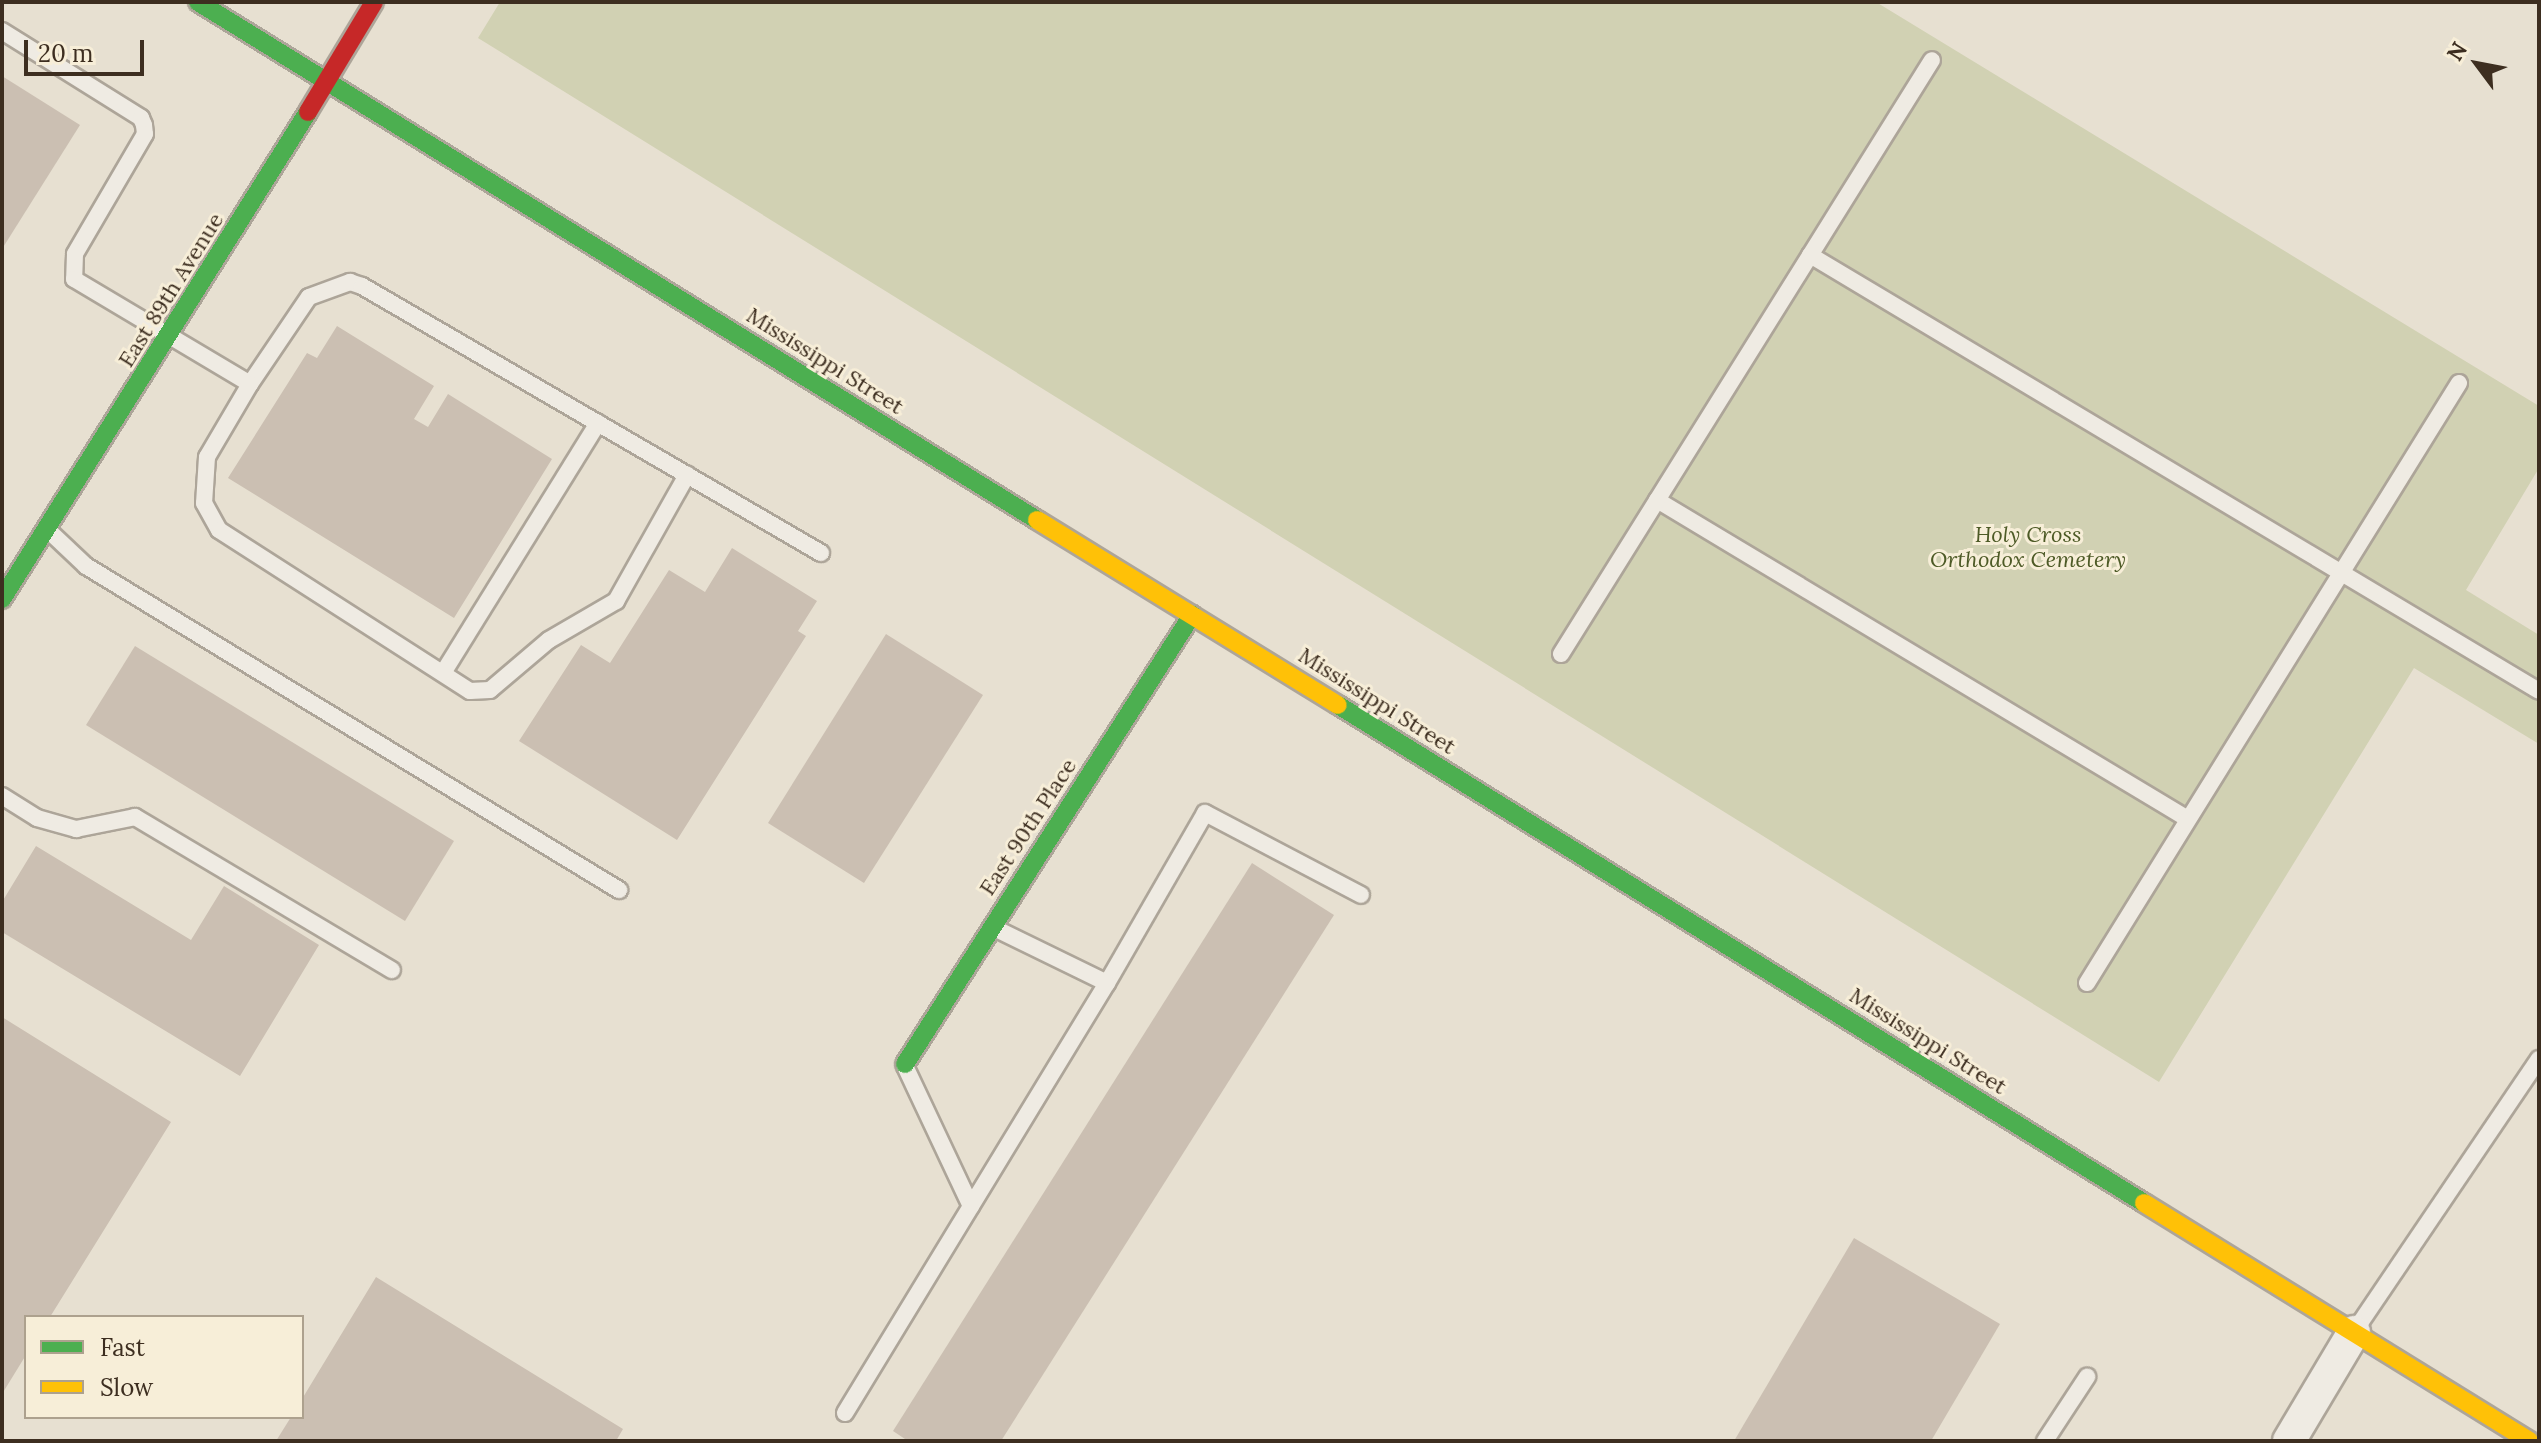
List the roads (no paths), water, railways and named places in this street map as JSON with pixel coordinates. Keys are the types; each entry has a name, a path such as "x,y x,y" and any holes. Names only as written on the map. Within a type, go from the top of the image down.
{"street":[{"name":"Mississippi Street","path":"198,2 2530,1441"},
{"name":"East 89th Avenue","path":"2,599 170,337 374,2"},
{"name":"East 90th Place","path":"905,1064 1192,615"},
{"path":"2289,1441 2354,1332"}],"lane":[{"path":"2,31 141,118 145,134 75,254 74,279 250,384"},
{"path":"1561,654 1932,60"},
{"path":"1810,255 2539,691"},
{"path":"687,475 616,601 549,640 490,690 470,691 219,530 204,503 207,457 250,384 309,297 350,282 598,423 821,553"},
{"path":"2087,983 2459,383"},
{"path":"443,673 598,423"},
{"path":"1657,500 2188,819"},
{"path":"47,529 86,566 619,890"},
{"path":"2,796 37,818 76,829 135,817 392,970"},
{"path":"845,1413 1107,983 1205,813 1361,895"},
{"path":"993,927 1107,983"},
{"path":"2354,1332 2539,1059"},
{"path":"905,1064 971,1206"},
{"path":"2045,1441 2087,1377"}],"park label":[{"name":"Holy Cross Orthodox Cemetery","path":"2028,546"}]}
